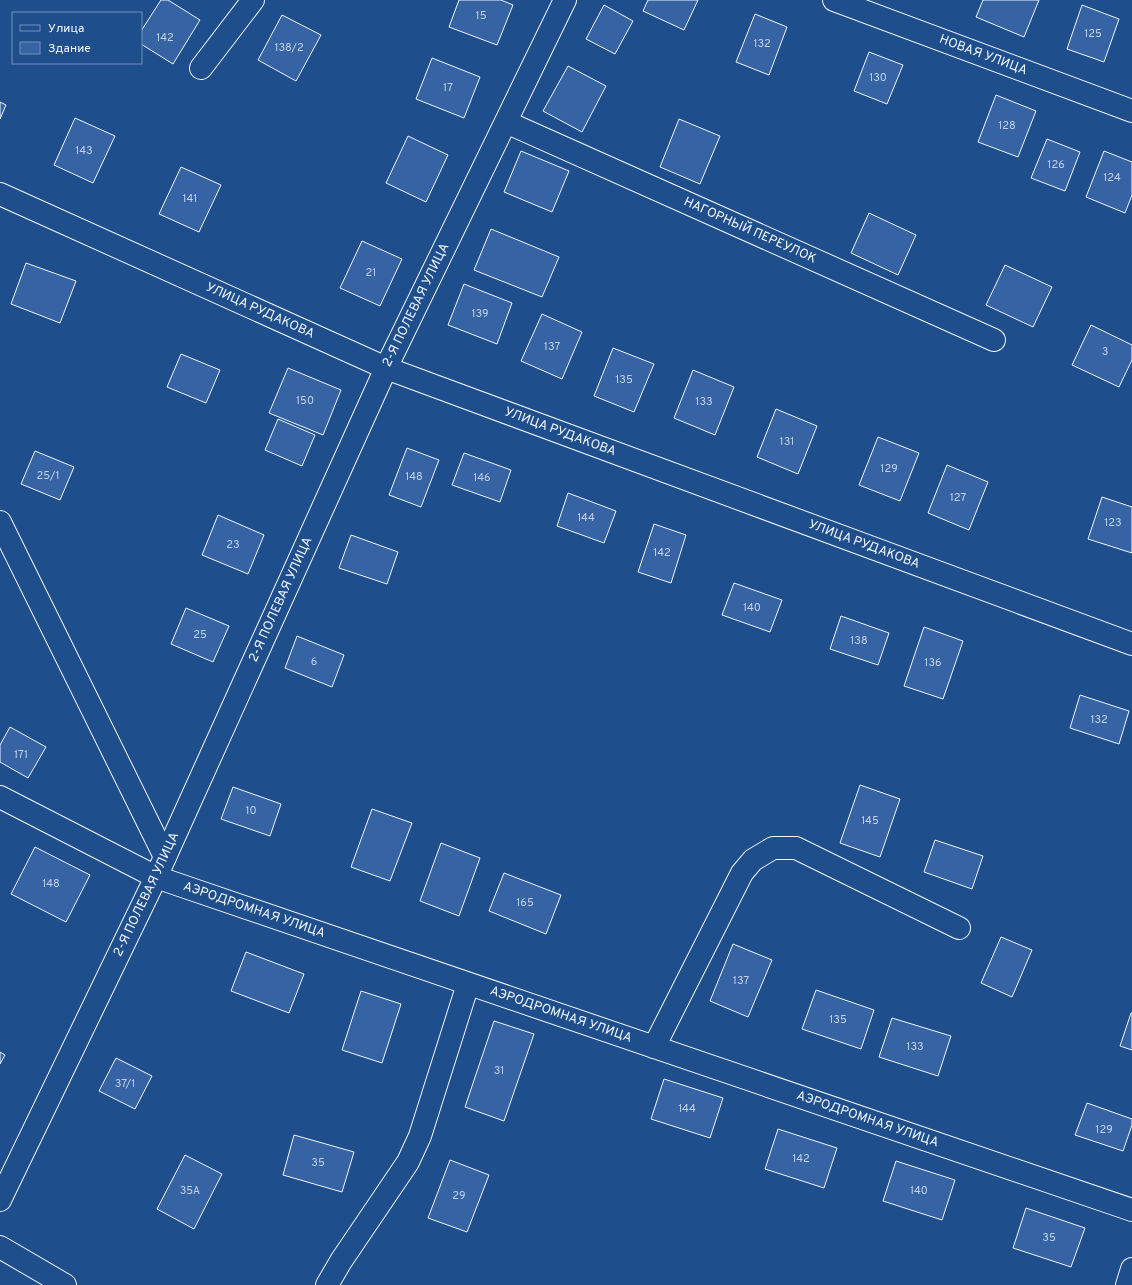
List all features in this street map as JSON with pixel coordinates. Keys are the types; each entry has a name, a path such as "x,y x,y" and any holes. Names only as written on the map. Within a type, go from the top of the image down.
{"street":[{"path":"201,68 253,0"},
{"name":"2-Я ПОЛЕВАЯ УЛИЦА","path":"0,1200 156,877 386,368 565,0"},
{"name":"НОВАЯ УЛИЦА","path":"834,0 1132,111"},
{"name":"НАГОРНЫЙ ПЕРЕУЛОК","path":"506,122 994,340"},
{"name":"УЛИЦА РУДАКОВА","path":"0,194 386,368 1132,644"},
{"path":"0,522 165,856"},
{"name":"АЭРОДРОМНАЯ УЛИЦА","path":"0,797 156,877 1132,1210"},
{"path":"654,1047 742,873 753,860 773,848 796,848 959,928"},
{"path":"327,1285 341,1261 408,1162 420,1136 468,984"},
{"path":"0,1247 64,1285"},
{"path":"1127,1285 1132,1268"}],"building":[{"path":"161,0 168,0 200,20 173,64 142,45 142,29"},
{"path":"459,0 501,0 513,5 497,45 449,27"},
{"path":"648,0 698,0 684,30 643,11"},
{"path":"983,0 1039,0 1024,37 976,17"},
{"path":"604,5 633,21 615,54 586,39"},
{"path":"1082,5 1119,19 1104,62 1067,49"},
{"path":"755,14 787,27 769,75 736,62"},
{"path":"282,15 321,35 296,81 258,60"},
{"path":"869,52 903,65 887,104 854,91"},
{"path":"432,58 480,77 464,118 416,99"},
{"path":"568,66 606,86 582,132 543,111"},
{"path":"996,95 1036,111 1018,157 978,142"},
{"path":"0,102 6,105 0,119"},
{"path":"75,118 115,136 93,183 54,165"},
{"path":"679,119 720,136 700,184 660,167"},
{"path":"408,136 448,155 426,202 386,183"},
{"path":"1047,139 1080,152 1065,191 1031,178"},
{"path":"521,151 569,171 552,212 504,192"},
{"path":"1104,151 1132,162 1132,195 1125,213 1086,197"},
{"path":"181,167 221,185 199,232 159,214"},
{"path":"869,213 916,235 898,275 851,253"},
{"path":"491,229 559,257 542,297 474,270"},
{"path":"362,241 402,259 380,306 340,288"},
{"path":"26,263 76,281 60,323 11,304"},
{"path":"1005,265 1052,287 1033,327 986,305"},
{"path":"464,284 512,303 497,344 448,325"},
{"path":"542,314 582,332 562,379 521,361"},
{"path":"1091,325 1132,345 1132,360 1119,387 1072,365"},
{"path":"613,348 654,364 634,412 594,396"},
{"path":"181,354 220,370 206,403 167,387"},
{"path":"288,368 341,390 323,435 269,413"},
{"path":"693,370 734,387 715,435 674,418"},
{"path":"776,409 817,426 798,474 757,457"},
{"path":"278,419 315,435 302,466 265,450"},
{"path":"878,437 919,453 900,501 859,485"},
{"path":"407,448 439,460 421,507 389,495"},
{"path":"35,451 74,467 60,500 21,484"},
{"path":"464,453 511,470 500,502 452,485"},
{"path":"947,465 988,482 969,530 928,513"},
{"path":"568,493 616,511 604,543 557,526"},
{"path":"1102,497 1132,507 1132,553 1088,539"},
{"path":"218,515 264,535 248,574 202,555"},
{"path":"654,524 686,535 671,583 638,572"},
{"path":"351,535 398,552 387,584 339,568"},
{"path":"734,583 782,600 770,632 722,615"},
{"path":"186,608 229,626 213,662 171,644"},
{"path":"841,616 889,633 878,665 830,649"},
{"path":"924,627 963,641 943,699 904,686"},
{"path":"297,636 344,655 332,687 285,668"},
{"path":"1080,695 1129,711 1119,744 1070,728"},
{"path":"10,727 46,747 28,778 0,762 0,745"},
{"path":"860,785 900,799 880,857 840,843"},
{"path":"233,787 281,804 270,836 221,819"},
{"path":"372,809 412,823 390,881 351,867"},
{"path":"935,840 983,856 972,889 924,872"},
{"path":"441,843 480,858 459,916 420,901"},
{"path":"35,847 90,875 66,922 11,894"},
{"path":"504,873 561,895 546,934 489,911"},
{"path":"1001,937 1032,950 1012,997 981,983"},
{"path":"733,944 772,960 748,1017 710,1001"},
{"path":"246,952 304,974 289,1013 231,991"},
{"path":"816,990 874,1010 861,1049 802,1029"},
{"path":"361,991 401,1004 382,1063 342,1050"},
{"path":"1132,1013 1132,1050 1120,1046"},
{"path":"892,1018 951,1036 938,1076 879,1057"},
{"path":"494,1021 534,1034 504,1121 465,1107"},
{"path":"0,1052 5,1055 0,1064"},
{"path":"116,1058 152,1076 135,1109 99,1091"},
{"path":"664,1079 723,1098 710,1138 651,1119"},
{"path":"1087,1103 1132,1119 1132,1125 1123,1151 1075,1135"},
{"path":"778,1129 837,1148 824,1188 765,1169"},
{"path":"294,1135 354,1152 342,1192 283,1175"},
{"path":"185,1155 222,1174 194,1229 157,1209"},
{"path":"450,1160 489,1175 467,1232 428,1218"},
{"path":"896,1161 955,1180 942,1220 883,1201"},
{"path":"1026,1208 1085,1228 1071,1267 1013,1248"}]}
